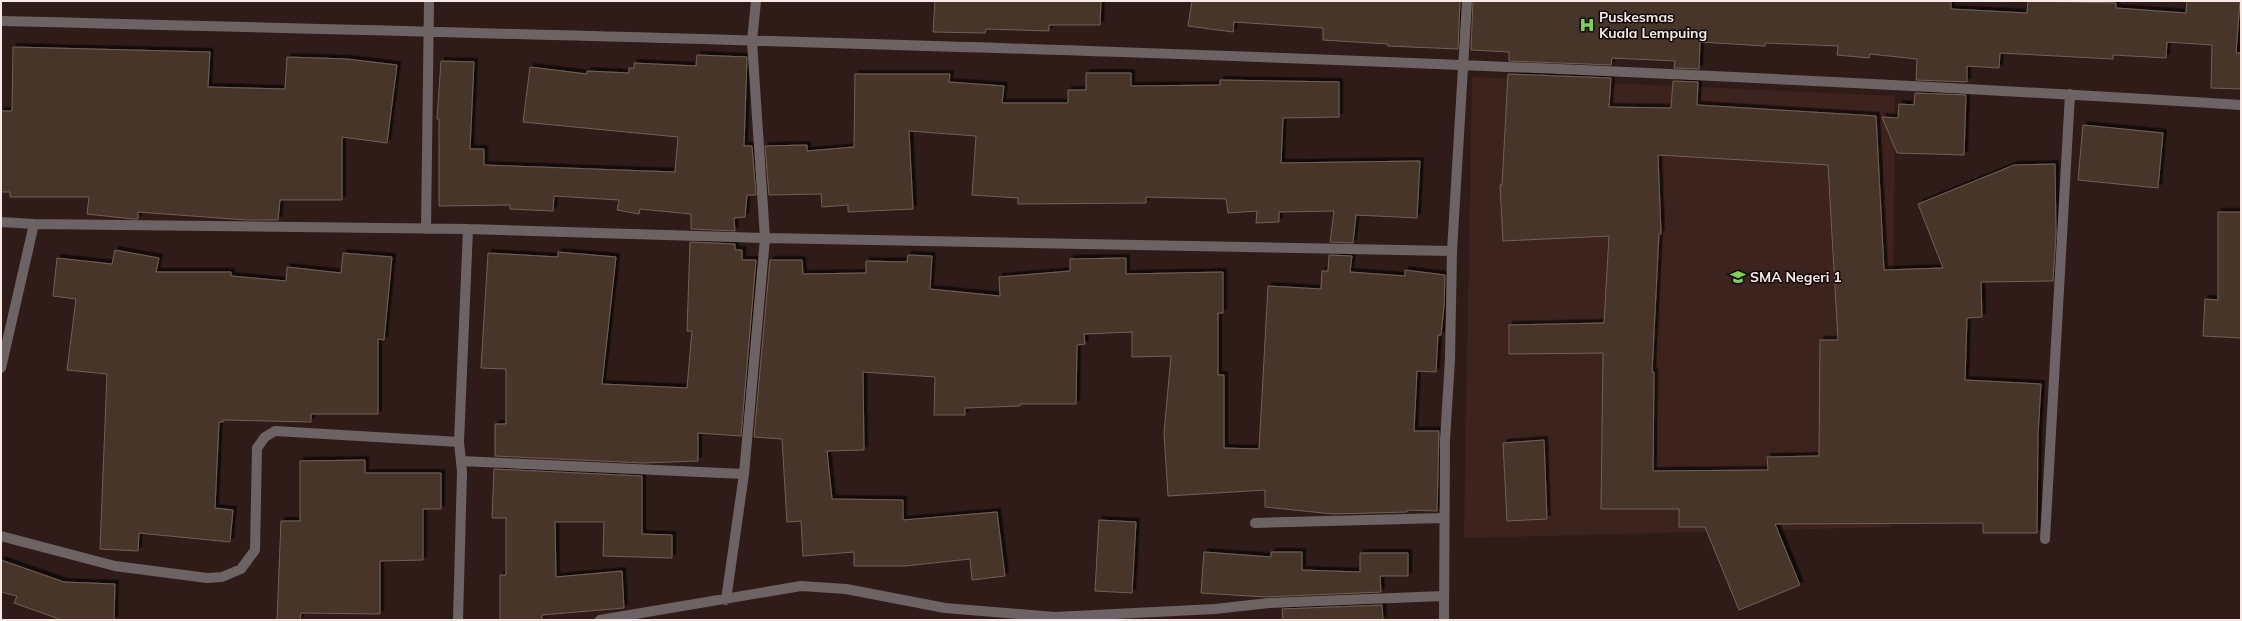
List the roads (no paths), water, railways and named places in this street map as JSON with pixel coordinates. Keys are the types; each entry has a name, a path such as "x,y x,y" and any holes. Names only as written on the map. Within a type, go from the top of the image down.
{"street":[{"path":"426,229 429,1"},
{"path":"726,600 744,474 765,238 752,41 756,1"},
{"path":"1444,620 1444,518 1452,251 1467,1"},
{"path":"1,21 429,31 1464,66 2070,94 2241,105"},
{"path":"2045,538 2070,94"},
{"path":"1,222 34,224 426,229 468,228 765,238 1452,251"},
{"path":"1,368 34,224"},
{"path":"458,620 461,461 460,442 468,228"},
{"path":"1,536 115,566 207,578 222,577 241,569 255,550 257,448 265,437 275,431 460,442"},
{"path":"461,461 744,474"},
{"path":"1255,523 1444,518"},
{"path":"600,620 802,586 846,589 945,608 1055,618 1208,609 1277,603 1443,596"}],"place":[{"name":"Puskesmas Kuala Lempuing","path":"1587,25"},
{"name":"SMA Negeri 1","path":"1738,277"}]}
